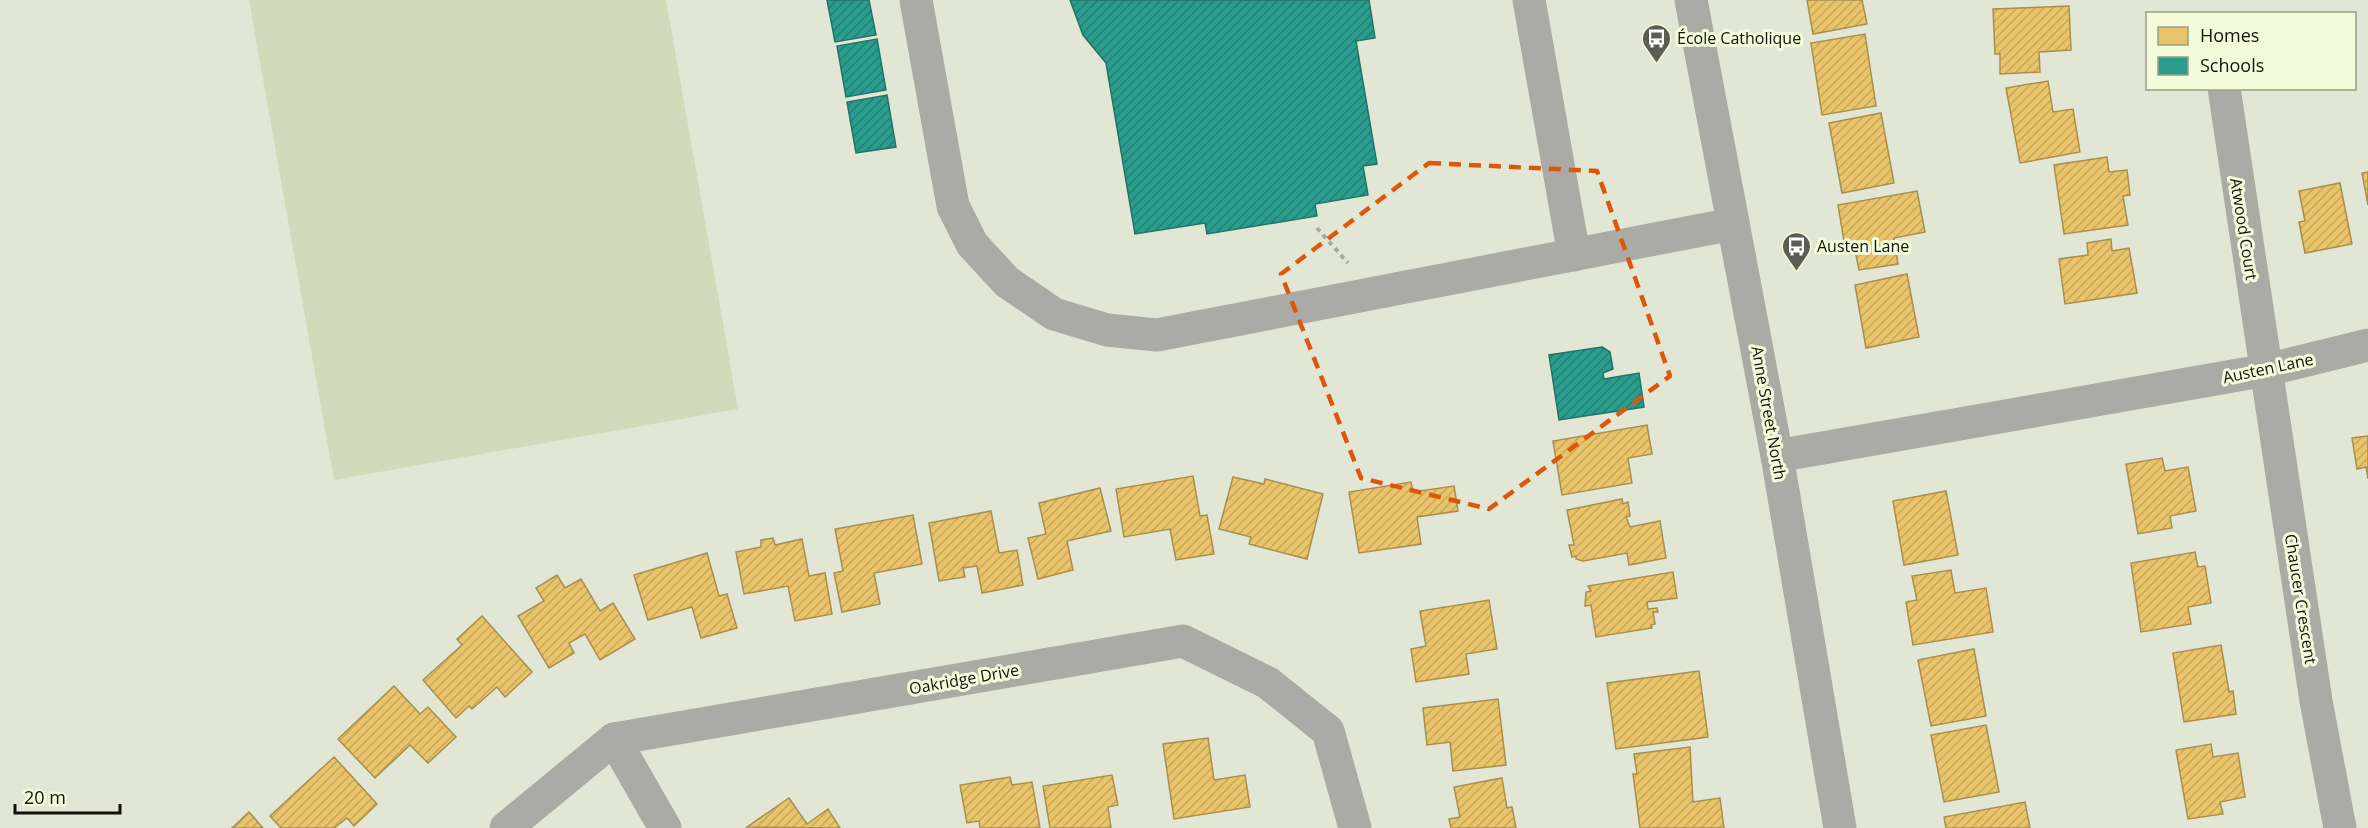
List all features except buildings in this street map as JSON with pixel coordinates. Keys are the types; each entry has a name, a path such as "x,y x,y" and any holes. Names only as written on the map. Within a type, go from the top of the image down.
{"street":[{"path":"916,0 953,206 972,244 1000,275 1054,314 1107,330 1157,334 1733,224"},
{"path":"1529,0 1574,255"},
{"name":"Anne Street North","path":"1691,0 1777,456 1840,828"},
{"name":"Atwood Court","path":"2224,90 2267,370"},
{"name":"Austen Lane","path":"1777,456 2267,370 2368,345"},
{"name":"Chaucer Crescent","path":"2267,370 2316,701 2340,828"},
{"name":"Oakridge Drive","path":"506,828 614,739 1183,641 1268,683 1328,731 1355,828"},
{"path":"614,739 665,828"}],"path":[{"path":"1317,228 1373,293"}],"highlighted area":[{"path":"1429,163 1597,171 1670,376 1489,509 1361,478 1281,274"}],"green space":[{"path":"249,0 666,0 738,409 334,480"}],"place":[{"name":"École Catholique","path":"1656,64"},
{"name":"Austen Lane","path":"1796,272"}]}
